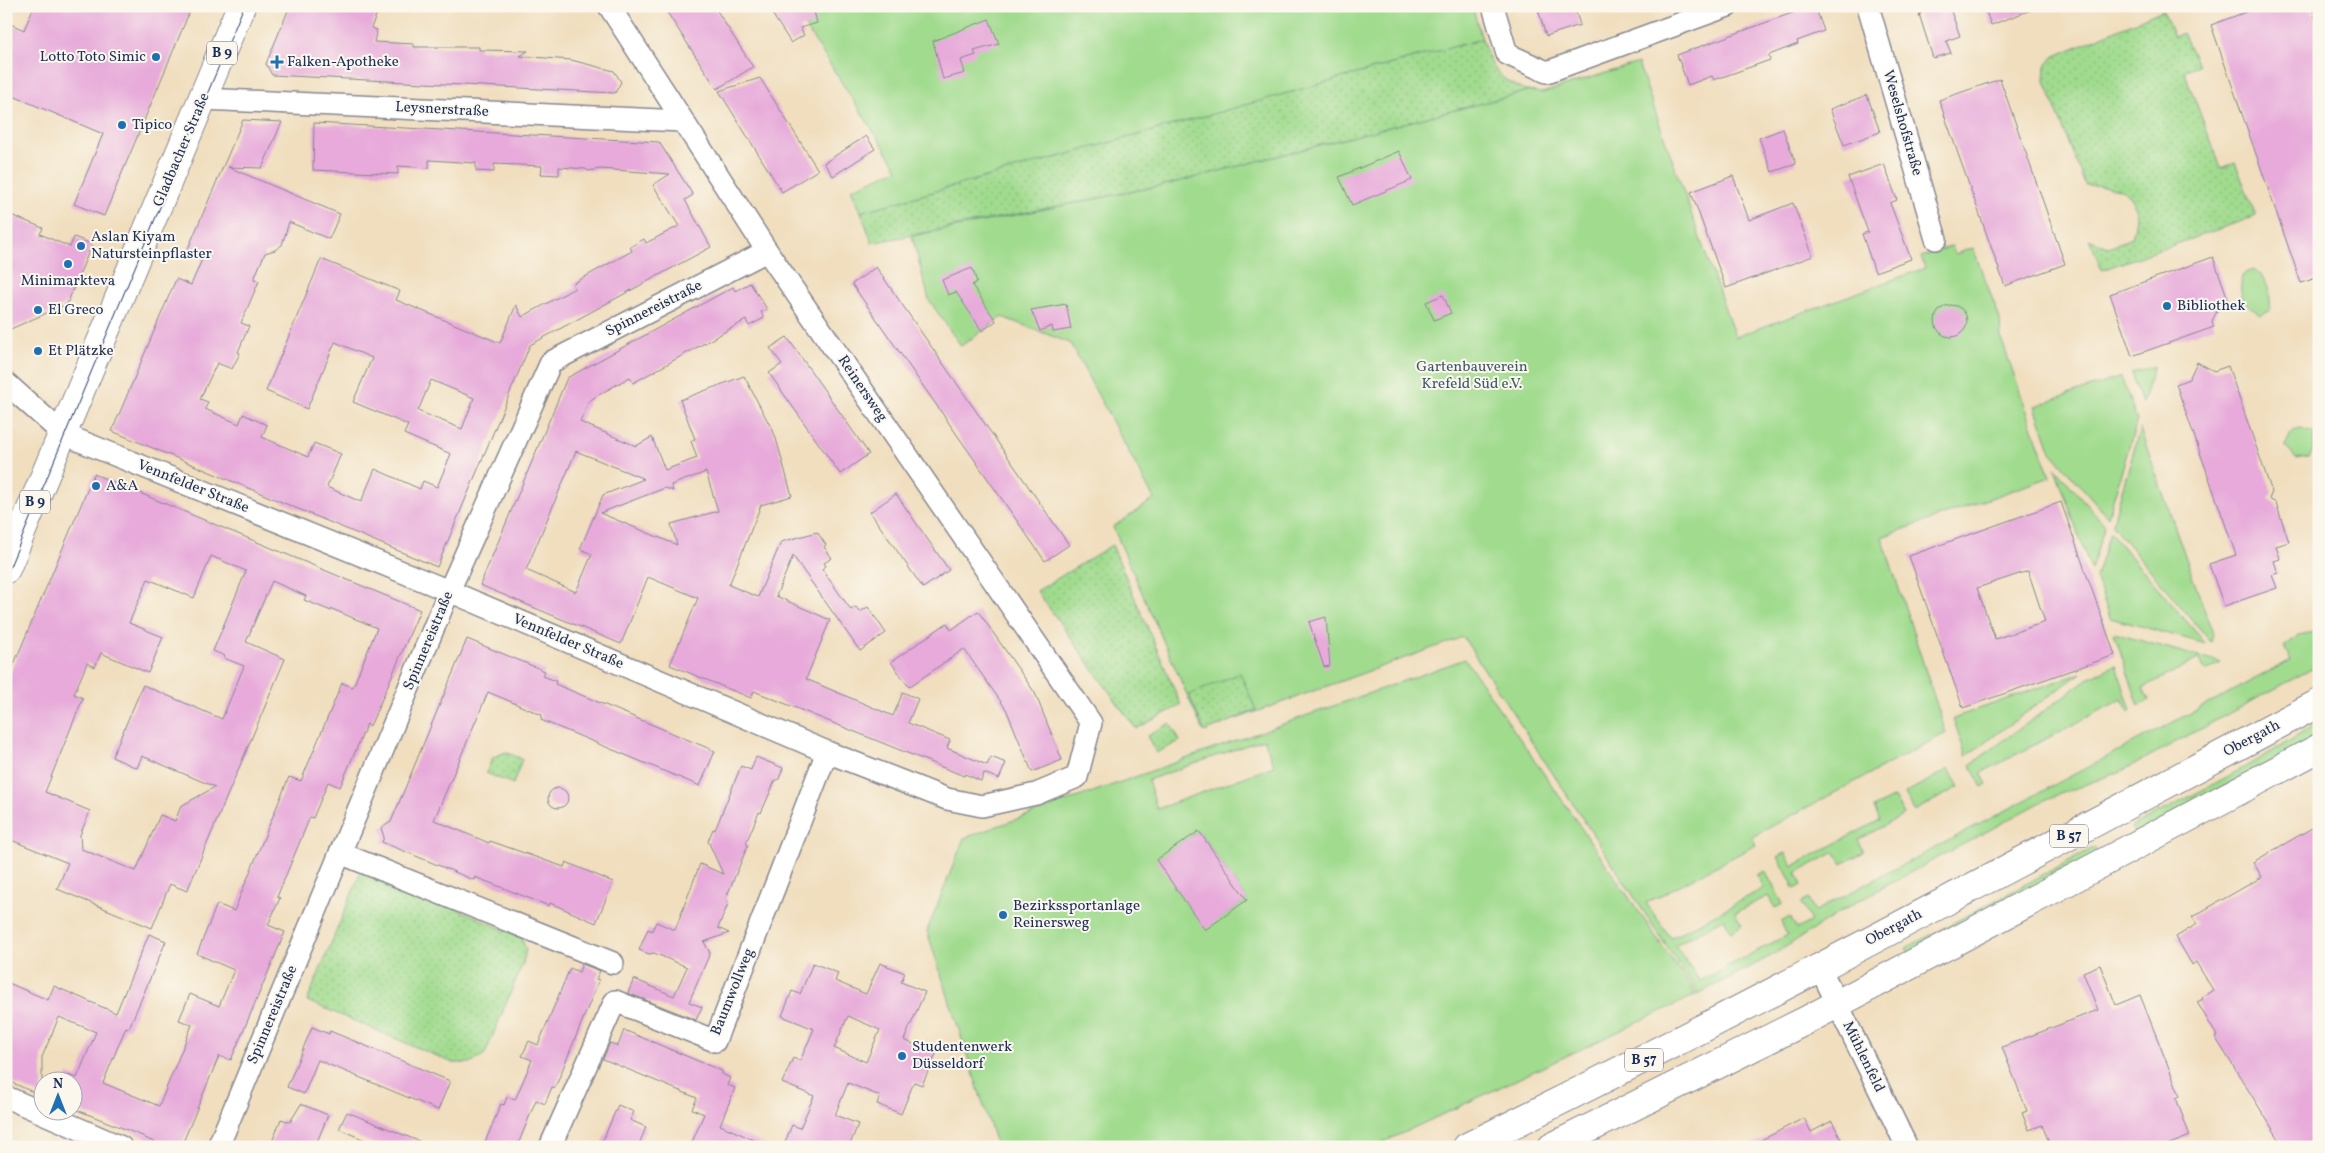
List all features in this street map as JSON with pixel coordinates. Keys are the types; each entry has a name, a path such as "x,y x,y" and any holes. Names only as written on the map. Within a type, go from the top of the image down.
{"main road":[{"name":"Gladbacher Straße","path":"6,569 241,6"},
{"name":"Obergath","path":"1467,1147 1646,1059 2319,704"},
{"name":"B 57","path":"1552,1147 1837,1004 2319,748"}],"street":[{"name":"Reinersweg","path":"609,6 682,122 768,251 1091,723 1077,777"},
{"path":"1492,6 1507,54 1547,72 1722,8"},
{"name":"Weselshofstraße","path":"1868,6 1936,239"},
{"name":"Leysnerstraße","path":"203,100 682,122"},
{"name":"Spinnereistraße","path":"218,1147 450,591 551,362 768,251"},
{"name":"Vennfelder Straße","path":"6,383 63,434 450,591 827,752 947,799 982,806 1036,794 1077,777"},
{"name":"Baumwollweg","path":"550,1147 615,1001 715,1041 827,752"},
{"path":"340,853 613,963"},
{"name":"Mühlenfeld","path":"1820,968 1907,1147"},
{"path":"6,1098 121,1147"}],"green space":[{"path":"792,6 1472,6 1482,39 861,212 851,189 898,169"},
{"path":"2163,10 2174,37 2183,33 2198,65 2184,71 2221,168 2235,162 2256,216 2102,270 2089,239 2108,247 2132,238 2136,211 2129,195 2121,190 2112,187 2085,185 2045,81 2046,66 2053,57"},
{"path":"1482,39 1497,72 1509,82 1528,91 1169,184 872,243 861,212"},
{"name":"Gartenbauverein Krefeld Süd e.V.","path":"1638,63 1735,337 1925,268 1921,257 1952,246 1955,254 1973,248 2000,319 2001,338 2050,477 1882,537 1946,733 1752,837 1756,845 1646,903 1671,938 1764,888 1757,875 1765,871 1783,904 1775,908 1768,896 1735,913 1742,925 1731,932 1724,919 1675,945 1700,981 1787,935 1781,922 1790,917 1797,929 1811,921 1801,903 1808,899 1815,911 2291,660 2284,647 2299,635 2319,631 2319,665 2124,770 2047,799 1856,902 1773,955 1698,994 1463,637 1203,731 1113,527 1154,499 1070,343 1002,317 961,346 929,300 912,236 1169,184 1528,91 1542,93"},
{"path":"2255,270 2266,283 2270,299 2270,310 2261,315 2246,303 2241,290 2242,276 2247,272"},
{"path":"2154,366 2142,403 2142,404 2131,373"},
{"path":"2121,377 2137,420 2108,517 2051,452 2035,406"},
{"path":"2140,429 2213,634 2211,642 2112,525"},
{"path":"2301,429 2314,433 2314,448 2309,457 2296,459 2285,446 2292,431"},
{"path":"2055,468 2105,525 2091,570"},
{"path":"2110,532 2206,644 2110,618 2096,577"},
{"path":"1112,545 1181,705 1136,729 1037,591"},
{"path":"2114,633 2221,663 2206,671 2198,659 2143,688 2149,700 2139,706"},
{"path":"1465,659 1696,995 1373,1147 997,1147 927,931 964,838","holes":["1264,739 1274,766 1157,809 1148,780","1199,831 1247,900 1205,929 1157,860"]},
{"path":"2116,665 2131,710 2129,712 2122,699 1981,773 1987,784 1982,787 1970,765 2092,676"},
{"path":"1240,673 1256,710 1205,732 1189,695"},
{"path":"2081,673 1966,756 1953,718"},
{"path":"2319,722 2319,737 2135,834 2131,827 2250,764"},
{"path":"1170,723 1180,741 1156,753 1147,736"},
{"path":"506,752 522,759 513,784 486,773 493,757"},
{"path":"1949,769 1959,787 1914,811 1905,793"},
{"path":"1894,797 1904,815 1858,840 1864,852 1842,864 1835,852 1796,873 1802,885 1795,889 1778,857 1785,853 1793,866 1880,820 1874,808"},
{"path":"2095,847 2098,854 1909,954 1906,948"},
{"path":"363,867 521,937 526,950 523,963 485,1054 472,1063 453,1063 307,1001"}],"building":[{"path":"34,6 192,6 104,216 74,204 103,134 6,93 6,22 24,30"},
{"path":"290,6 380,6 371,28 377,30 374,42 414,44 414,47 479,47 479,50 528,51 520,56 571,60 614,71 621,82 615,93 272,75 266,64"},
{"path":"663,6 714,6 753,67 717,89"},
{"path":"767,6 786,6 790,13 813,7 817,23 800,28 804,35 791,43"},
{"path":"1537,6 1574,6 1580,25 1546,36"},
{"path":"1815,6 1824,31 1797,41 1798,44 1769,55 1770,60 1714,80 1712,76 1688,85 1677,55"},
{"path":"1919,6 1949,6 1960,36 1946,41 1951,53 1933,58 1919,14 1921,14"},
{"path":"1984,6 2036,6 2036,8 1991,25"},
{"path":"2262,6 2311,6 2319,29 2319,277 2301,283 2211,25"},
{"path":"989,19 999,44 974,51 976,55 961,60 965,73 943,79 933,41"},
{"path":"760,78 818,170 782,192 719,91"},
{"path":"2000,79 2065,264 2005,286 1939,100"},
{"path":"1867,95 1880,132 1844,145 1830,109"},
{"path":"243,120 282,122 262,168 228,167 340,214 329,239 289,222 282,245 275,250 265,253 254,279 259,281 241,323 249,326 238,352 240,353 232,369 217,363 200,399 208,402 205,409 239,424 243,414 267,425 262,437 308,457 314,443 341,454 327,487 361,502 375,469 420,489 423,481 437,487 451,454 404,434 408,425 353,402 372,358 335,342 307,409 266,391 321,259 400,291 396,300 500,343 516,305 522,317 575,288 572,284 632,251 630,247 644,239 646,243 679,226 653,185 670,174 600,169 588,171 586,169 559,167 559,175 541,174 542,166 494,164 494,172 476,171 476,163 429,160 429,168 398,166 398,174 313,170 314,123 659,142 693,195 685,200 711,247 530,345 437,567 112,431 176,279 191,285 203,257 187,251","holes":["431,380 474,398 462,429 418,411"]},
{"path":"1783,129 1796,164 1772,172 1759,138"},
{"path":"866,136 875,149 833,176 824,163"},
{"path":"1399,151 1412,180 1352,205 1339,177"},
{"path":"1884,164 1897,200 1890,203 1911,259 1875,272 1862,234 1868,232 1848,177"},
{"path":"1733,176 1749,220 1793,203 1813,256 1726,288 1691,192"},
{"path":"6,213 43,228 40,234 70,247 74,237 92,244 67,304 6,331"},
{"name":"Bibliothek","path":"2213,257 2228,299 2222,301 2212,321 2214,327 2132,356 2110,294"},
{"path":"876,267 1069,545 1045,561 852,284"},
{"path":"972,268 977,282 972,285 996,321 982,331 956,292 948,295 942,280"},
{"path":"750,283 767,309 761,312 764,318 749,326 746,320 633,383 630,377 589,401 580,422 636,446 652,437 665,470 697,458 691,441 695,439 680,400 744,376 775,435 792,496 761,505 729,585 758,597 781,542 817,532 832,558 824,563 826,566 822,569 851,610 856,607 860,612 868,607 886,633 860,651 793,556 776,596 830,620 806,679 893,716 903,692 918,699 908,723 950,740 947,748 987,765 991,757 1006,763 999,779 984,773 981,781 965,774 964,776 754,691 751,698 670,665 698,598 648,577 621,644 480,585 567,378 733,287 735,291","holes":["576,451 644,479 603,495 580,549 592,554 576,592 526,570","706,472 718,511 671,524 677,545 600,513 665,488 673,491 671,485"]},
{"path":"1443,295 1451,313 1434,320 1426,302"},
{"path":"1066,304 1071,329 1053,332 1052,326 1040,331 1031,310"},
{"path":"1951,305 1962,310 1967,321 1962,332 1951,337 1940,332 1935,321 1940,310"},
{"path":"787,337 869,454 840,474 769,373 782,364 770,348"},
{"path":"2197,362 2214,371 2228,366 2272,492 2269,499 2276,503 2289,542 2276,546 2280,559 2274,561 2278,573 2272,575 2277,588 2224,606 2209,564 2236,555 2176,384 2189,379"},
{"path":"94,474 420,610 370,726 367,724 340,787 328,782 313,818 310,817 277,897 280,898 268,925 285,932 231,1060 219,1056 181,1147 165,1147 82,1112 82,1070 80,1070 96,1032 59,1017 42,1057 42,1070 32,1070 32,1092 6,1080 6,982 48,1000 54,986 116,1013 149,934 166,941 129,1028 126,1027 103,1083 159,1106 192,1025 179,1020 190,994 219,1006 234,970 197,954 217,904 234,911 289,777 301,781 342,683 353,687 377,628 332,609 331,611 304,600 306,596 272,581 246,642 285,659 187,891 170,884 152,928 57,889 68,863 6,838 6,683","holes":["211,556 246,571 213,651 225,656 224,658 244,666 222,719 143,685 112,757 137,768 142,756 215,787 181,806 175,821 160,815 136,871 81,849 80,835 90,811 45,792 83,698 74,694 87,663 95,667 101,653 148,673 163,637 129,623 148,579 194,598"]},
{"path":"896,494 949,570 923,588 870,512"},
{"path":"2061,502 2115,655 1963,708 1909,556","holes":["2028,571 2045,622 1995,639 1977,588"]},
{"path":"978,611 1035,693 1062,760 1032,772 1006,709 964,649 909,687 891,662 947,623 951,630"},
{"path":"1326,617 1330,666 1324,667 1309,622"},
{"path":"467,639 545,671 543,676 556,681 555,684 715,751 700,786 541,720 542,715 488,692 434,820 489,843 490,841 564,867 566,862 613,882 596,923 550,903 549,906 475,877 474,880 382,842 384,837 381,828 391,822"},
{"path":"756,757 783,768 761,813 759,812 746,843 748,845 726,898 728,904 718,928 729,933 704,942 710,953 689,1002 702,1007 696,1020 628,993 634,979 674,996 687,967 654,953 649,954 639,950 648,929 652,931 656,922 675,930 700,864 723,874 708,841 713,829 715,830 741,766 751,770"},
{"path":"558,788 565,791 568,798 565,805 558,808 551,805 548,798 551,791"},
{"path":"2319,824 2319,1147 2284,1147 2215,1037 2217,1036 2197,1002 2213,990 2196,962 2192,965 2176,937 2197,924 2192,917 2262,877 2253,862"},
{"path":"1199,831 1247,900 1205,930 1156,860"},
{"name":"Studentenwerk Düsseldorf","path":"813,963 838,973 835,981 866,994 880,963 905,973 901,982 925,992 904,1040 936,1054 922,1085 914,1082 901,1114 877,1104 880,1096 848,1083 835,1115 858,1124 849,1147 783,1147 792,1125 800,1128 814,1096 782,1083 793,1058 800,1061 814,1029 782,1016 792,991 800,994","holes":["848,1016 880,1030 866,1062 834,1048"]},
{"path":"582,964 600,971 596,979 599,980 555,1088 552,1087 545,1104 536,1100 517,1147 483,1147 501,1104 504,1105 507,1097 515,1100 532,1060 522,1056 529,1041 538,1045 570,968 579,972"},
{"path":"2100,965 2116,1005 2140,995 2180,1096 2176,1098 2190,1136 2162,1147 2051,1147 2042,1125 2029,1130 2022,1113 2027,1111 2002,1047 2098,1010 2083,972"},
{"path":"312,1027 329,1034 330,1031 450,1081 438,1110 318,1060 304,1094 287,1087"},
{"path":"624,1030 722,1071 722,1074 730,1078 727,1085 735,1088 720,1125 770,1147 690,1147 704,1114 692,1109 697,1098 603,1059 610,1043 618,1046"},
{"path":"301,1104 328,1115 315,1147 270,1147 281,1119 290,1122"},
{"path":"618,1105 634,1112 630,1120 646,1127 638,1147 600,1147"},
{"path":"347,1112 431,1146 381,1147 339,1129"},
{"path":"1804,1118 1811,1132 1832,1121 1845,1147 1748,1147"}],"tram line":[{"path":"6,576 244,6"}],"place":[{"name":"Lotto Toto Simic","path":"156,57"},
{"name":"Falken-Apotheke","path":"277,62"},
{"name":"Tipico","path":"122,125"},
{"name":"Aslan Kiyam Natursteinpflaster","path":"81,246"},
{"name":"Minimarkteva","path":"68,264"},
{"name":"Bibliothek","path":"2167,306"},
{"name":"El Greco","path":"38,310"},
{"name":"Et Plätzke","path":"38,351"},
{"name":"A&A","path":"96,486"},
{"name":"Bezirkssportanlage Reinersweg","path":"1003,915"},
{"name":"Studentenwerk Düsseldorf","path":"902,1056"}]}
